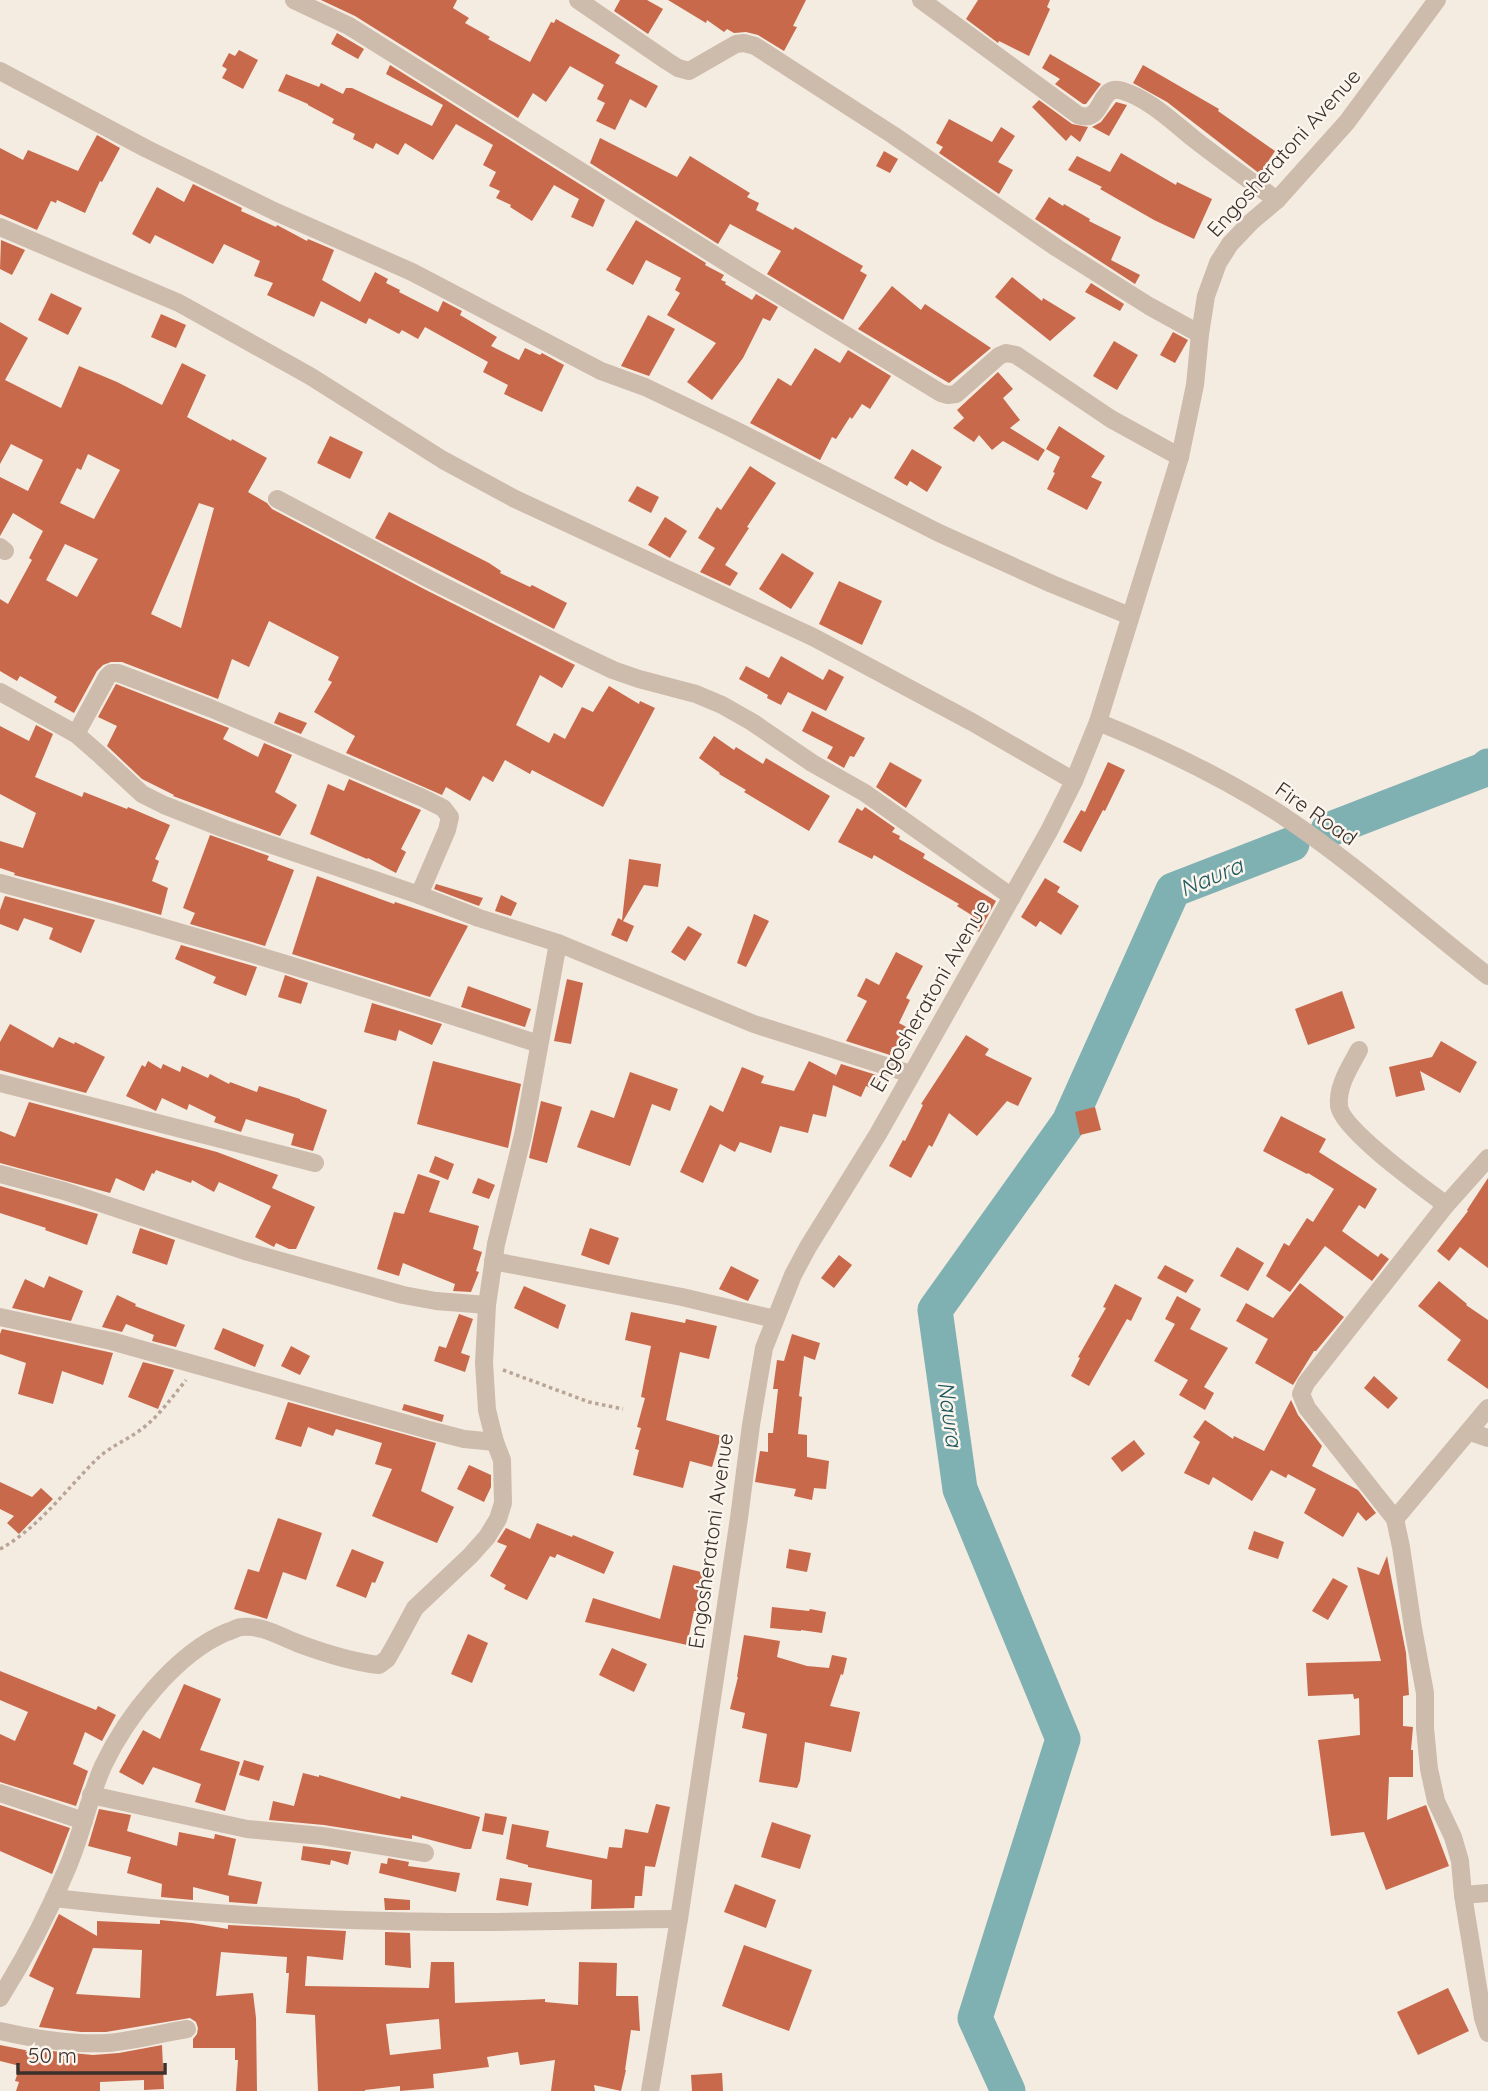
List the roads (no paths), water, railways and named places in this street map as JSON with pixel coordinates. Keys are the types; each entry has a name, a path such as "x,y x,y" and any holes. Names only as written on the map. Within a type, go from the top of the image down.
{"street":[{"path":"294,0 349,26 732,266 941,393 956,394 999,356 1006,353 1016,355 1111,419 1181,457"},
{"path":"579,0 683,70 689,71 736,44 755,46 893,135 1057,248 1149,306 1200,334"},
{"path":"921,0 1077,115 1092,115 1111,89 1120,89 1137,97 1170,120 1277,200"},
{"name":"Engosheratoni Avenue","path":"650,2091 679,1919 751,1425 764,1348 775,1318 808,1247 878,1134 1012,897 1074,780 1098,723 1181,457 1195,385 1206,296 1218,263 1230,244 1277,200 1362,103 1437,0"},
{"path":"0,71 276,212 412,272 601,371 645,387 731,428 939,533 1130,616"},
{"path":"0,226 179,303 310,376 455,467 516,499 813,638 923,695 1074,780"},
{"path":"277,499 581,655 639,679 696,694 742,716 812,763 865,793 1012,897"},
{"path":"76,734 107,677 111,673 118,673 210,708 424,798 443,808 450,817 419,895"},
{"path":"0,692 76,734 142,794 164,805 479,918 558,943 754,1024 911,1074"},
{"name":"Fire Road","path":"1098,723 1171,753 1283,816 1350,865 1488,976"},
{"path":"0,883 153,925 445,1012 539,1044"},
{"path":"0,1996 54,1898 71,1861 91,1795 110,1754 147,1697 178,1663 213,1638 241,1627 266,1630 336,1656 379,1665 396,1645 415,1608 470,1556 498,1519 503,1503 504,1485 502,1460 487,1410 484,1363 487,1305 496,1244 523,1135 558,943"},
{"path":"1359,1050 1339,1092 1339,1109 1345,1120 1376,1150 1446,1205"},
{"path":"0,1083 316,1163"},
{"path":"1488,1158 1446,1205 1306,1383 1301,1394 1307,1408 1395,1519 1425,1693 1429,1769 1436,1801 1460,1861 1483,2018 1488,2033"},
{"path":"0,1174 64,1191 245,1251 403,1295 487,1305"},
{"path":"493,1261 775,1318"},
{"path":"0,1317 111,1341 464,1439 495,1442"},
{"path":"1395,1519 1488,1408"},
{"path":"1470,1432 1488,1438"},
{"path":"0,1793 84,1821"},
{"path":"91,1795 247,1829 321,1836 425,1853"},
{"path":"1463,1895 1488,1893"},
{"path":"54,1898 120,1906 390,1921 679,1919"},
{"path":"0,2031 32,2038 108,2043 187,2029"}],"waterway":[{"name":"Naura","path":"1328,830 1488,766"},
{"name":"Naura","path":"1008,2091 975,2018 1063,1739 960,1489 935,1310 1069,1122 1173,890 1292,844"}]}
